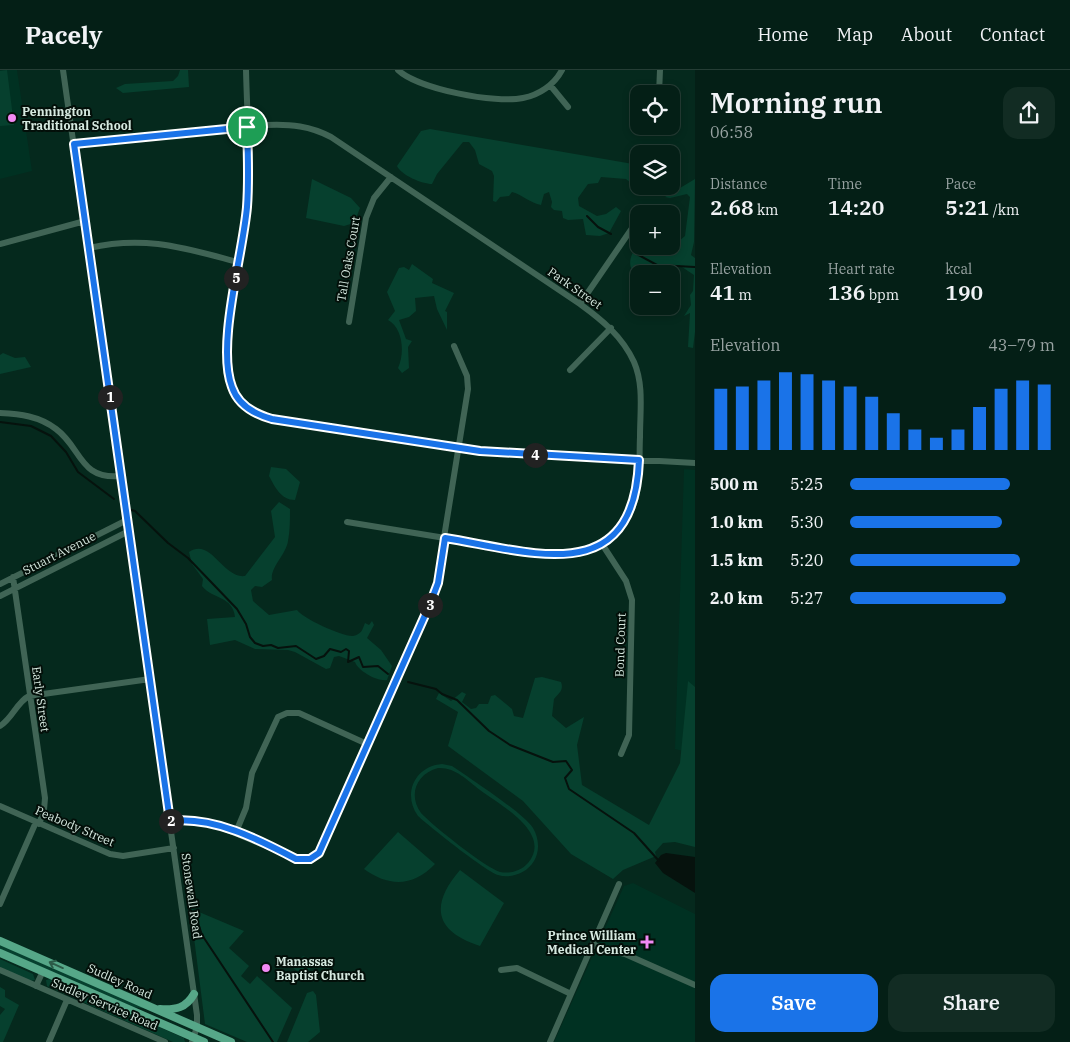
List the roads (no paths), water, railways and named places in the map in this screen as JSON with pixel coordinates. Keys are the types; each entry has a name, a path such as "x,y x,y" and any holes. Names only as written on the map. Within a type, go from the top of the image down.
{"main road":[{"name":"Sudley Road","path":"0,941 231,1042"},
{"name":"Sudley Road","path":"0,953 193,1040 204,1042"},
{"path":"154,1008 181,1008 188,1003 194,994"}],"street":[{"name":"Stonewall Road","path":"63,70 194,994 197,1027 193,1040"},
{"path":"246,70 248,197 227,348 230,382 236,396 246,407 261,416 272,419 459,448 548,456 695,463"},
{"path":"398,70 413,81 430,88 512,100 530,96 550,85 562,70"},
{"path":"659,85 660,70"},
{"path":"550,85 568,107"},
{"name":"Park Street","path":"74,144 289,124 311,128 331,137 580,304 611,328 628,350 638,374 641,396 638,486 633,506 617,531 602,544 586,552 558,555 347,522"},
{"name":"Tall Oaks Court","path":"349,322 366,218 374,198 391,177"},
{"path":"0,244 85,221"},
{"path":"580,304 630,231"},
{"path":"89,248 118,243 155,242 238,262"},
{"path":"570,370 611,328"},
{"path":"170,821 200,821 236,832 296,859 305,861 319,853 435,593 468,382 464,366 454,346"},
{"path":"0,413 26,415 44,422 67,439 87,467 106,476 121,476"},
{"name":"Stuart Avenue","path":"0,584 127,520"},
{"name":"Stuart Avenue","path":"0,596 129,531"},
{"name":"Bond Court","path":"602,544 626,581 632,600 629,735 621,754"},
{"name":"Early Street","path":"0,904 44,810 45,798 29,696 14,578"},
{"path":"0,726 8,720 29,696 150,679"},
{"path":"236,832 246,808 252,773 278,717 287,712 299,714 368,744"},
{"name":"Peabody Street","path":"0,806 116,856 174,848"},
{"path":"550,1042 619,884"},
{"path":"592,945 625,954 695,985"},
{"path":"501,970 517,968 571,994"},
{"name":"Sudley Service Road","path":"0,970 165,1042"},
{"name":"Sudley Service Road","path":"36,986 43,971"},
{"path":"49,1042 67,1000"}],"waterway":[{"path":"587,216 598,227 611,234"},
{"path":"639,255 657,265 695,267"},
{"path":"0,422 31,426 51,436 66,452 78,472 114,499"},
{"path":"131,510 135,511 168,543 188,558 237,609 246,624 250,637 255,643 278,648 296,646 316,659 324,656 330,649 341,652 346,649 349,651 348,662 359,657 363,667 378,666 388,674"},
{"path":"408,682 436,689 442,694 457,700 489,731 510,745 553,762 566,761 572,770 565,778 569,789 634,833 659,861"},
{"path":"190,910 195,914 202,935 273,1042"}],"place":[{"name":"Pennington Traditional School","path":"12,118"},
{"name":"Prince William Medical Center","path":"647,942"},
{"name":"Manassas Baptist Church","path":"266,968"}]}
